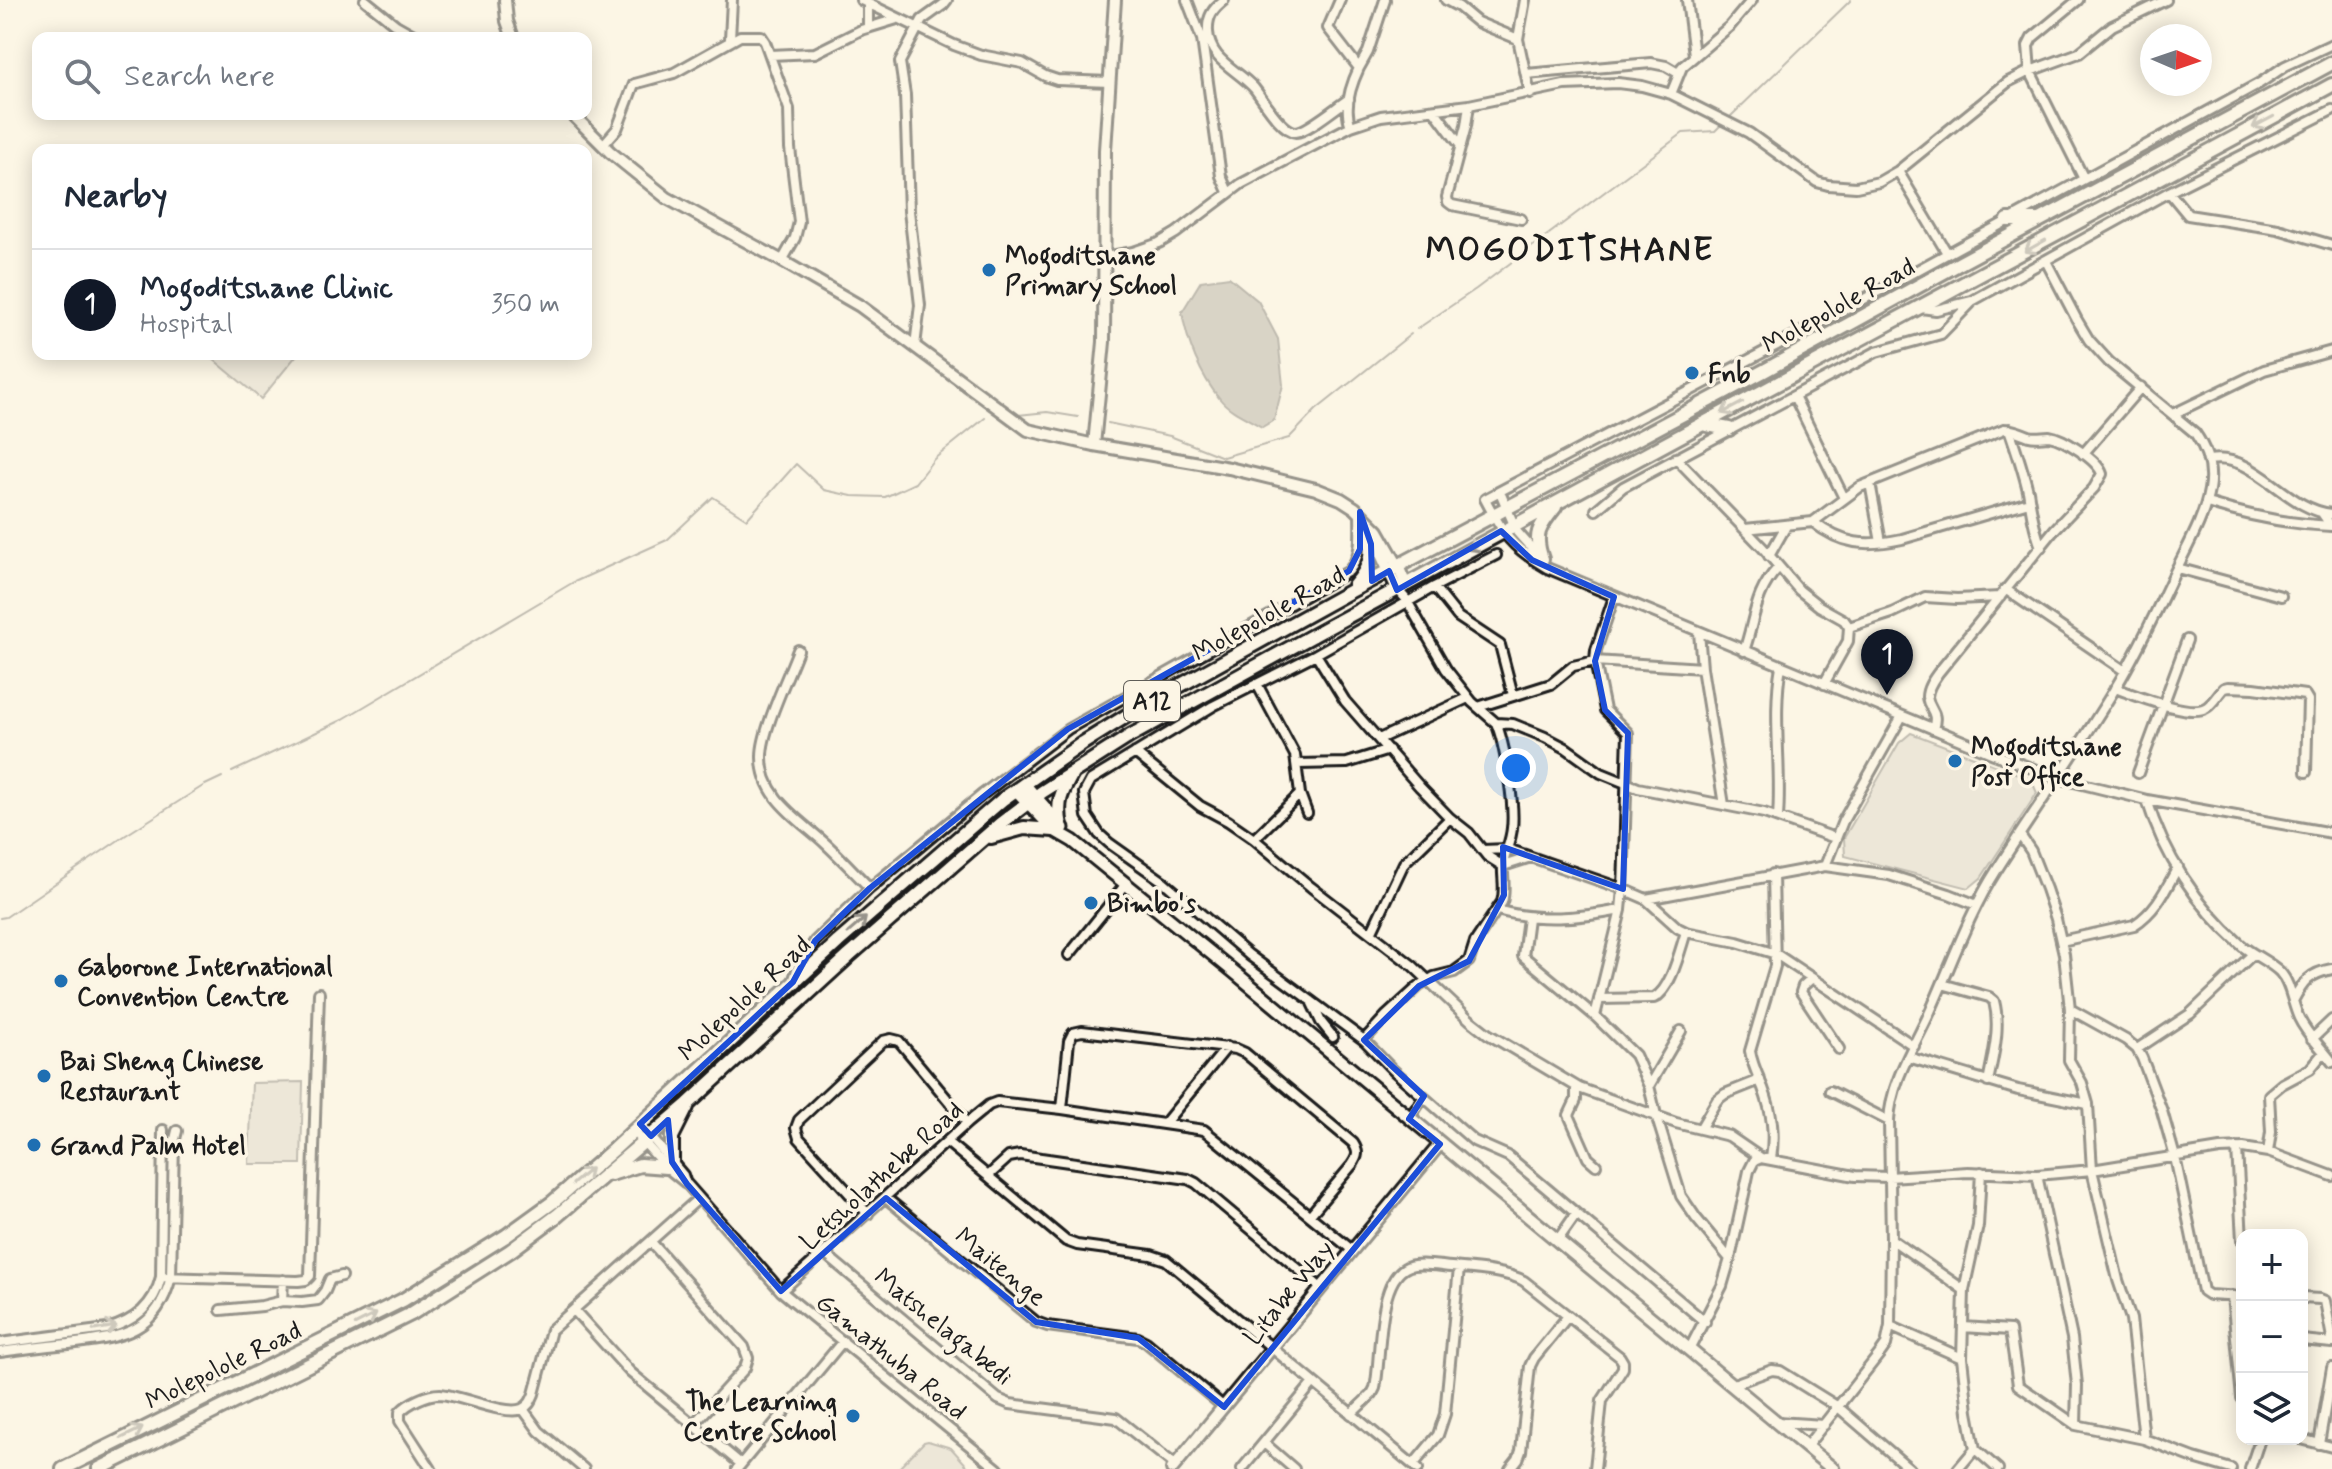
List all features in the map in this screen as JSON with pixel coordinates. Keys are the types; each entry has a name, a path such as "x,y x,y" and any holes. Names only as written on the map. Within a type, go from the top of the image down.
{"main road":[{"name":"Molepolole Road","path":"63,1469 403,1300 506,1236 553,1202 793,982 1020,787 1136,710 1349,592 2332,63"},
{"name":"Molepolole Road","path":"99,1469 411,1314 510,1251 605,1176 688,1104 849,956 983,840 1031,800 1075,770 1196,700 1404,594 1507,528 2332,85"},
{"path":"2008,220 2042,221"},
{"path":"1764,371 1770,377 1809,368"},
{"path":"1702,424 1729,429"},
{"path":"1542,559 1537,534 1559,502"},
{"path":"1349,592 1370,561 1371,544 1364,518"},
{"path":"1196,700 1213,706"},
{"path":"1058,828 1060,796 1075,770"},
{"path":"1020,787 1073,841 1833,1469"},
{"path":"983,840 1013,830 1058,828"},
{"path":"605,1176 640,1165 669,1165 672,1137 688,1104"}],"street":[{"path":"365,0 408,32"},
{"path":"505,0 511,32"},
{"path":"730,39 732,0"},
{"path":"1094,445 1104,342 1105,150 1115,0"},
{"path":"1187,0 1212,49 1254,89 1290,130 1302,131 1349,99"},
{"path":"1224,0 1211,12 1205,38 1207,78 1221,176 1228,192"},
{"path":"1340,0 1328,28 1359,68"},
{"path":"1351,126 1348,117 1353,80 1368,52 1385,0"},
{"path":"1446,0 1477,22 1518,39"},
{"path":"1525,0 1518,39 1530,94"},
{"path":"1687,0 1694,55"},
{"path":"1671,94 1678,73 1694,55 1730,26 1751,0"},
{"path":"2078,0 2032,38 2028,46 2030,71 2084,179"},
{"path":"1105,257 1159,243 1228,192 1351,126 1381,116 1469,105 1564,85 1618,83 1671,94 1749,133 1810,178 1823,184 1870,186 1898,171 2008,82 2079,53 2112,26 2152,3 2166,0"},
{"path":"864,2 981,55 1022,63 1057,80 1110,82"},
{"path":"864,2 868,28"},
{"path":"915,346 920,305 909,211 905,95 900,62 922,20 944,2"},
{"path":"770,55 815,53 868,28 897,19"},
{"path":"603,145 617,129 634,84 674,73 730,39 761,36 790,117 790,148 799,222 798,231 782,261"},
{"path":"1553,570 1493,515 1485,499 2084,179 2260,83 2285,66 2331,46"},
{"path":"1526,74 1651,63 1678,73"},
{"path":"1207,78 1214,67 1228,66"},
{"path":"1564,71 1564,85"},
{"path":"1469,105 1448,202 1521,219"},
{"path":"1434,110 1461,146"},
{"path":"1921,308 1936,310 1972,301 2169,192 2332,110"},
{"path":"578,120 641,179 667,198 860,306 1028,430 1094,445 1229,468 1316,489 1341,499 1364,518 1394,569 1439,660 1468,698 1496,723 1502,741 1513,815 1503,866 1504,895 1475,942 1469,961 1454,972 1429,979 1395,1007 1364,1040"},
{"path":"1302,131 1312,147"},
{"path":"1898,171 1947,253"},
{"path":"2169,192 2188,215 2283,230 2332,245"},
{"path":"1806,1447 1886,1345 1890,1326 1889,1121 1892,1092 1977,905 2125,671 2207,503 2209,460 2203,444 2195,433 2109,362 2089,340 2046,261"},
{"path":"1596,510 1623,487 1876,352 1936,336 1972,301"},
{"path":"1936,310 1946,320 1943,332"},
{"path":"2173,414 2264,370 2332,351"},
{"path":"1756,356 1764,371"},
{"path":"2083,454 2141,387"},
{"path":"1794,396 1844,498"},
{"path":"2009,429 2041,547"},
{"path":"1745,529 1813,522 1870,483 2009,429 2033,437 2053,437 2100,467 2100,480 2002,593 1938,673 1930,686 1928,700 1936,714 1933,729"},
{"path":"1676,458 1807,598 1844,620 1849,627 1848,641 1824,684"},
{"path":"2207,503 2258,518 2332,526 2327,514 2290,498 2239,462 2209,460"},
{"path":"1870,483 1881,542"},
{"path":"1500,492 1506,508 1507,528 1518,549 1532,560 1933,729 2058,778 2147,800 2332,833"},
{"path":"1813,522 1837,539 1881,542 1902,539 2029,502"},
{"path":"793,982 798,967 815,941 870,888 983,794 1068,729 1349,571 1357,560 1364,518"},
{"path":"1769,556 1786,526"},
{"path":"1496,555 1434,587 1404,594 1316,654 1213,706 1135,753 1091,780 1084,793 1085,803 1091,824 1109,843 1164,882 1249,955 1364,1040 1474,1141 1508,1156 1705,1322"},
{"path":"1744,651 1758,597 1763,585 1778,568"},
{"path":"2177,568 2281,596"},
{"path":"1434,587 1458,617 1500,645 1513,695"},
{"path":"1849,627 1892,613 1925,597 1957,599 2002,593 2125,671"},
{"path":"1595,1016 1621,910 1623,889 1628,733 1605,710 1595,661 1614,597"},
{"path":"1699,632 1724,805"},
{"path":"2138,773 2187,640"},
{"path":"1218,646 1228,660"},
{"path":"798,650 765,737 762,756 764,775 772,793 785,809 870,888"},
{"path":"1316,654 1345,701 1491,859 1503,866 1531,857"},
{"path":"1478,707 1551,684 1573,666 1595,661 1702,668"},
{"path":"1778,817 1777,695 1781,666"},
{"path":"1257,684 1291,747 1307,813"},
{"path":"2115,688 2198,711 2207,707 2228,687 2305,695 2308,700 2306,772"},
{"path":"1379,739 1468,698"},
{"path":"1825,866 1835,838 1902,716"},
{"path":"1496,723 1513,724 1545,737 1591,767 1651,792 1778,817 1835,838"},
{"path":"1297,764 1347,763 1389,750"},
{"path":"1135,753 1200,806 1254,839 1429,979 1478,1028 1576,1087 1729,1136 1761,1158 1841,1174 1889,1177 1981,1172 2037,1175 2092,1170 2237,1148 2268,1152 2332,1176"},
{"path":"1254,839 1300,794"},
{"path":"2147,800 2159,832 2178,867 2213,919 2252,955 2279,971 2289,987 2303,1026 2332,1062"},
{"path":"1371,933 1404,863 1450,818"},
{"path":"2020,835 2031,851 2046,889 2061,941 2070,1009 2069,1060 2082,1083 2088,1104 2092,1170 2118,1280 2131,1319 2144,1439"},
{"path":"1482,850 1508,849 1623,889 1646,899 1686,932 1776,954 1914,1046"},
{"path":"1646,899 1825,866 1889,875 1977,905"},
{"path":"2061,941 2134,925 2144,919 2160,900 2178,867"},
{"path":"1771,1159 1773,1123 1750,1051 1772,980 1776,954 1773,874"},
{"path":"1069,955 1126,884"},
{"path":"1497,910 1528,918 1556,918 1621,910"},
{"path":"1528,918 1523,956 1595,1016 1635,1055 1649,1086 1681,1196 1730,1259"},
{"path":"1599,999 1660,996 1686,932"},
{"path":"2137,1049 2190,1014 2252,955"},
{"path":"2293,1001 2306,979 2332,969"},
{"path":"1812,978 1801,992 1839,1049"},
{"path":"1942,984 1994,1001 1997,1010 1996,1040 1988,1082"},
{"path":"166,1277 306,1280 310,1276 319,993"},
{"path":"1311,1000 1321,1022 1333,1037"},
{"path":"2070,1009 2114,1032 2137,1049 2162,1111 2175,1157 2203,1291 2209,1295 2236,1296"},
{"path":"2312,1039 2332,1020"},
{"path":"1325,1049 1342,1024"},
{"path":"1062,1109 1069,1041 1073,1033 1082,1031 1227,1047 1245,1053 1357,1149 1358,1156 1352,1165 1310,1215"},
{"path":"1649,1086 1681,1031"},
{"path":"868,1214 799,1138 796,1128 799,1120 883,1041 899,1041 967,1123"},
{"path":"1165,1123 1227,1047"},
{"path":"2268,1152 2271,1132 2269,1095 2310,1069 2324,1052"},
{"path":"1908,1057 1988,1082 2088,1104"},
{"path":"1700,1129 1717,1100 1760,1080"},
{"path":"1576,1087 1576,1100 1569,1115 1588,1158 1596,1165"},
{"path":"1830,1091 1889,1121"},
{"path":"1409,1119 1424,1096"},
{"name":"Letsholathebe Road","path":"781,1291 967,1123 997,1102 1197,1128 1211,1134 1352,1250"},
{"name":"Gamathuba Road","path":"637,1127 669,1165 683,1175 687,1184 781,1291 998,1469"},
{"path":"0,1352 117,1338 128,1334 156,1312 167,1292 163,1130"},
{"path":"0,1343 107,1329 122,1325 144,1310 166,1277 177,1131"},
{"path":"947,1142 1066,1241 1166,1260 1415,1467 1438,1435 1445,1414 1459,1268"},
{"name":"Litabe Way","path":"1173,1467 1440,1144"},
{"path":"2237,1148 2241,1229"},
{"path":"988,1176 1009,1157 1020,1155 1188,1179 1321,1288"},
{"path":"1689,1350 1722,1286 1749,1171 1754,1161 1761,1158"},
{"path":"1981,1172 1978,1226 1964,1290 1962,1358 1975,1449 1998,1469"},
{"path":"2037,1175 2072,1338 2077,1385 2076,1425"},
{"path":"431,1469 400,1421 400,1412 406,1405 438,1394 509,1410 523,1409 534,1394 551,1330 699,1198"},
{"name":"Maitenge","path":"886,1198 1036,1322 1138,1338 1224,1407"},
{"path":"1557,1241 1576,1214"},
{"path":"1891,1239 1964,1290"},
{"path":"651,1242 744,1347 748,1358 745,1368 693,1425"},
{"name":"Matshelagabedi","path":"824,1253 998,1399 1010,1404 1116,1418 1173,1467"},
{"path":"1351,1414 1375,1388 1384,1302 1400,1272 1413,1265 1518,1277 1623,1362 1623,1368 1602,1401 1595,1469"},
{"path":"221,1310 282,1301 318,1300 330,1279 342,1276"},
{"path":"282,1301 283,1280"},
{"path":"2308,1298 2325,1301 2332,1341 2308,1340"},
{"path":"574,1310 630,1372 739,1466 843,1341"},
{"path":"1510,1469 1521,1451 1530,1366 1568,1316"},
{"path":"1890,1326 1962,1358"},
{"path":"1963,1327 2010,1330 2018,1385 2076,1425 2144,1439 2231,1469"},
{"path":"2319,1444 2332,1368"},
{"path":"1731,1385 1776,1370 1838,1407 1910,1469"},
{"path":"1242,1469 1313,1383"},
{"path":"523,1409 539,1431 584,1469"},
{"path":"1776,1422 1824,1425"},
{"path":"2308,1441 2332,1447"},
{"path":"1264,1443 1294,1469"},
{"path":"2250,1469 2258,1445"},
{"path":"1958,1469 1975,1449"}],"highlighted area":[{"path":"1360,512 1371,544 1372,581 1389,571 1397,590 1501,531 1532,560 1614,597 1595,661 1605,710 1628,733 1623,889 1503,847 1504,895 1469,961 1419,986 1364,1040 1424,1096 1409,1119 1440,1144 1224,1407 1138,1338 1036,1322 886,1198 781,1291 687,1184 672,1162 668,1120 651,1136 640,1124 793,982 815,941 870,888 1068,729 1349,571 1360,549"}],"shaded area":[{"path":"1229,277 1258,301 1278,339 1283,385 1274,420 1262,427 1229,407 1213,390 1195,358 1184,323 1182,312 1201,281"},
{"path":"214,360 293,360 261,399"},
{"path":"1911,733 2031,779 2037,793 1981,878 1969,888 1845,856 1844,838 1899,743"},
{"path":"303,1082 301,1164 249,1164 252,1083"},
{"path":"928,1441 951,1448 970,1469 898,1469"}],"waterway":[{"path":"1731,116 1851,0"},
{"path":"1417,329 1476,289 1683,133 1715,131 1721,125"},
{"path":"1108,423 1170,436 1223,457 1289,438 1316,410 1411,334"},
{"path":"1018,415 1047,412 1078,417"},
{"path":"232,772 340,721 572,583 667,540 713,497 747,519 796,464 824,490 852,496 885,497 915,483 934,459 985,418"},
{"path":"0,918 6,917 203,786 222,777"}],"place":[{"name":"Mogoditshane Primary School","path":"989,270"},
{"name":"Fnb","path":"1692,373"},
{"name":"Mogoditshane Clinic","path":"1887,695"},
{"name":"Mogoditshane Post Office","path":"1955,761"},
{"name":"Bimbo's","path":"1091,903"},
{"name":"Gaborone International Convention Centre","path":"61,981"},
{"name":"Bai Sheng Chinese Restaurant","path":"44,1076"},
{"name":"Grand Palm Hotel","path":"34,1145"},
{"name":"The Learning Centre School","path":"853,1416"}],"district":[{"name":"MOGODITSHANE","path":"1570,248"}]}
